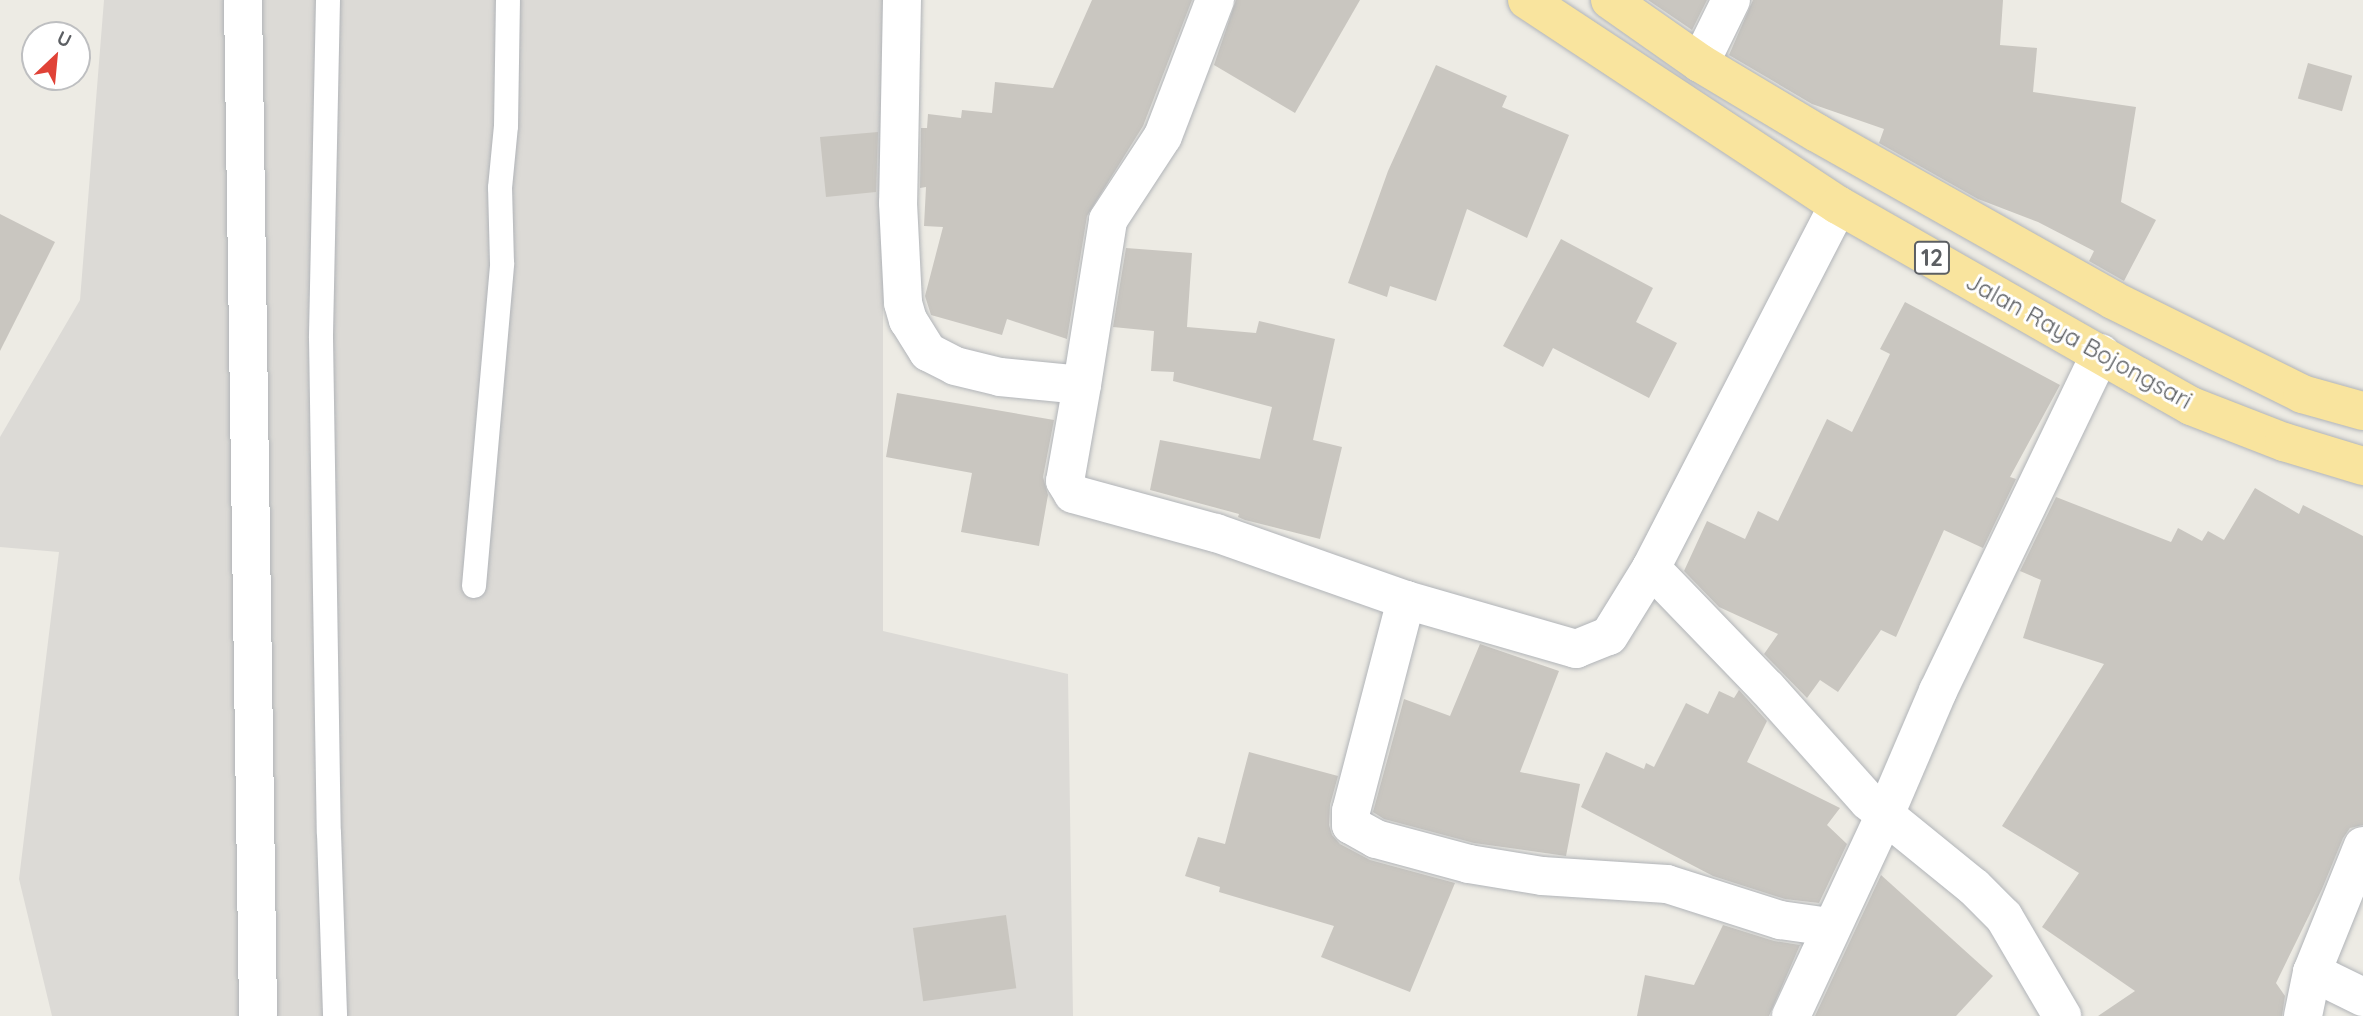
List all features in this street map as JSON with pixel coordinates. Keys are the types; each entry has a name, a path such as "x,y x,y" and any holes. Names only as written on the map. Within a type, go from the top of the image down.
{"highway":[{"name":"Jalan Raya Bojongsari","path":"1527,0 1838,205 2191,406 2284,442 2363,466"},
{"name":"12","path":"1611,0 1700,63 1817,133 2113,300 2302,394 2363,411"}],"street":[{"path":"243,0 258,1016"},
{"path":"902,0 898,203 903,303 908,320 928,352 955,366 1000,377 1082,385"},
{"path":"1215,0 1163,136 1108,220 1065,481 1073,494 1216,533 1406,600 1576,649 1609,636 1651,568 1838,205"},
{"path":"1700,63 1731,0"},
{"path":"1791,1016 1830,927 1884,817 1938,691 2101,353"},
{"path":"1651,568 1884,817 1974,887 2004,917 2062,1016"},
{"path":"1406,600 1350,825 1376,839 1469,864 1542,876 1667,884 1780,920 1830,927"},
{"path":"2303,1016 2312,972 2363,846"},
{"path":"2312,972 2363,997"}],"lane":[{"path":"328,0 321,338 329,833 335,1016"},
{"path":"474,586 502,263 500,188 506,126 508,0"}],"shaded area":[{"path":"104,0 883,0 883,631 1068,674 1073,1016 52,1016 19,879 59,552 0,547 0,437 80,300"}],"building":[{"path":"1092,0 1192,0 1143,126 1087,216 1067,339 1007,319 1002,335 931,315 925,296 943,227 924,226 926,187 920,188 921,128 927,128 928,114 961,118 962,110 992,113 995,82 1053,88"},
{"path":"1236,0 1360,0 1295,113 1214,65"},
{"path":"1648,0 1707,0 1692,30"},
{"path":"1753,0 2003,0 2000,45 2037,48 2033,92 2136,107 2121,202 2156,220 2124,281 2089,261 2094,251 2038,222 1978,199 1879,143 1884,129 1812,104 1729,55"},
{"path":"2308,63 2352,76 2342,111 2298,99"},
{"path":"1436,65 1507,96 1502,107 1569,135 1527,238 1467,209 1436,301 1390,286 1387,297 1348,283 1388,171"},
{"path":"878,132 876,192 826,197 820,137"},
{"path":"0,214 55,242 0,351"},
{"path":"1561,239 1653,288 1636,322 1677,343 1649,398 1553,348 1543,367 1503,346"},
{"path":"1126,248 1192,253 1187,327 1256,333 1259,321 1335,339 1313,440 1342,447 1320,539 1245,520 1238,517 1239,514 1150,490 1160,440 1260,459 1272,407 1173,381 1174,372 1151,371 1154,331 1113,327"},
{"path":"1905,302 2060,385 2010,477 2016,479 1983,548 1944,530 1896,637 1881,630 1838,692 1820,680 1807,698 1764,654 1778,634 1719,607 1684,571 1707,521 1745,539 1758,511 1778,521 1827,419 1852,432 1890,354 1880,349"},
{"path":"897,393 1054,420 1043,477 1048,495 1039,546 961,532 972,473 886,457"},
{"path":"2255,488 2299,514 2303,505 2363,536 2363,825 2350,828 2343,838 2322,889 2276,983 2285,996 2282,1016 2098,1016 2135,991 2042,927 2079,873 2002,826 2104,664 2023,638 2041,580 2020,571 2056,497 2171,542 2178,528 2202,541 2208,531 2224,540"},
{"path":"1480,644 1559,671 1520,772 1580,784 1566,856 1474,843 1384,819 1373,812 1404,699 1450,716"},
{"path":"1739,690 1767,721 1747,762 1840,808 1827,825 1847,844 1819,903 1785,899 1713,876 1581,807 1606,752 1644,769 1646,763 1654,767 1686,703 1708,714 1719,691 1734,698"},
{"path":"1249,752 1338,776 1330,805 1329,825 1332,835 1340,844 1370,860 1455,883 1410,992 1321,957 1334,926 1219,892 1220,887 1185,876 1198,837 1225,844"},
{"path":"1881,875 1993,976 1956,1016 1815,1016"},
{"path":"1006,915 1016,988 923,1001 913,928"},
{"path":"1723,925 1774,941 1800,945 1769,1016 1637,1016 1645,975 1694,985"}]}
